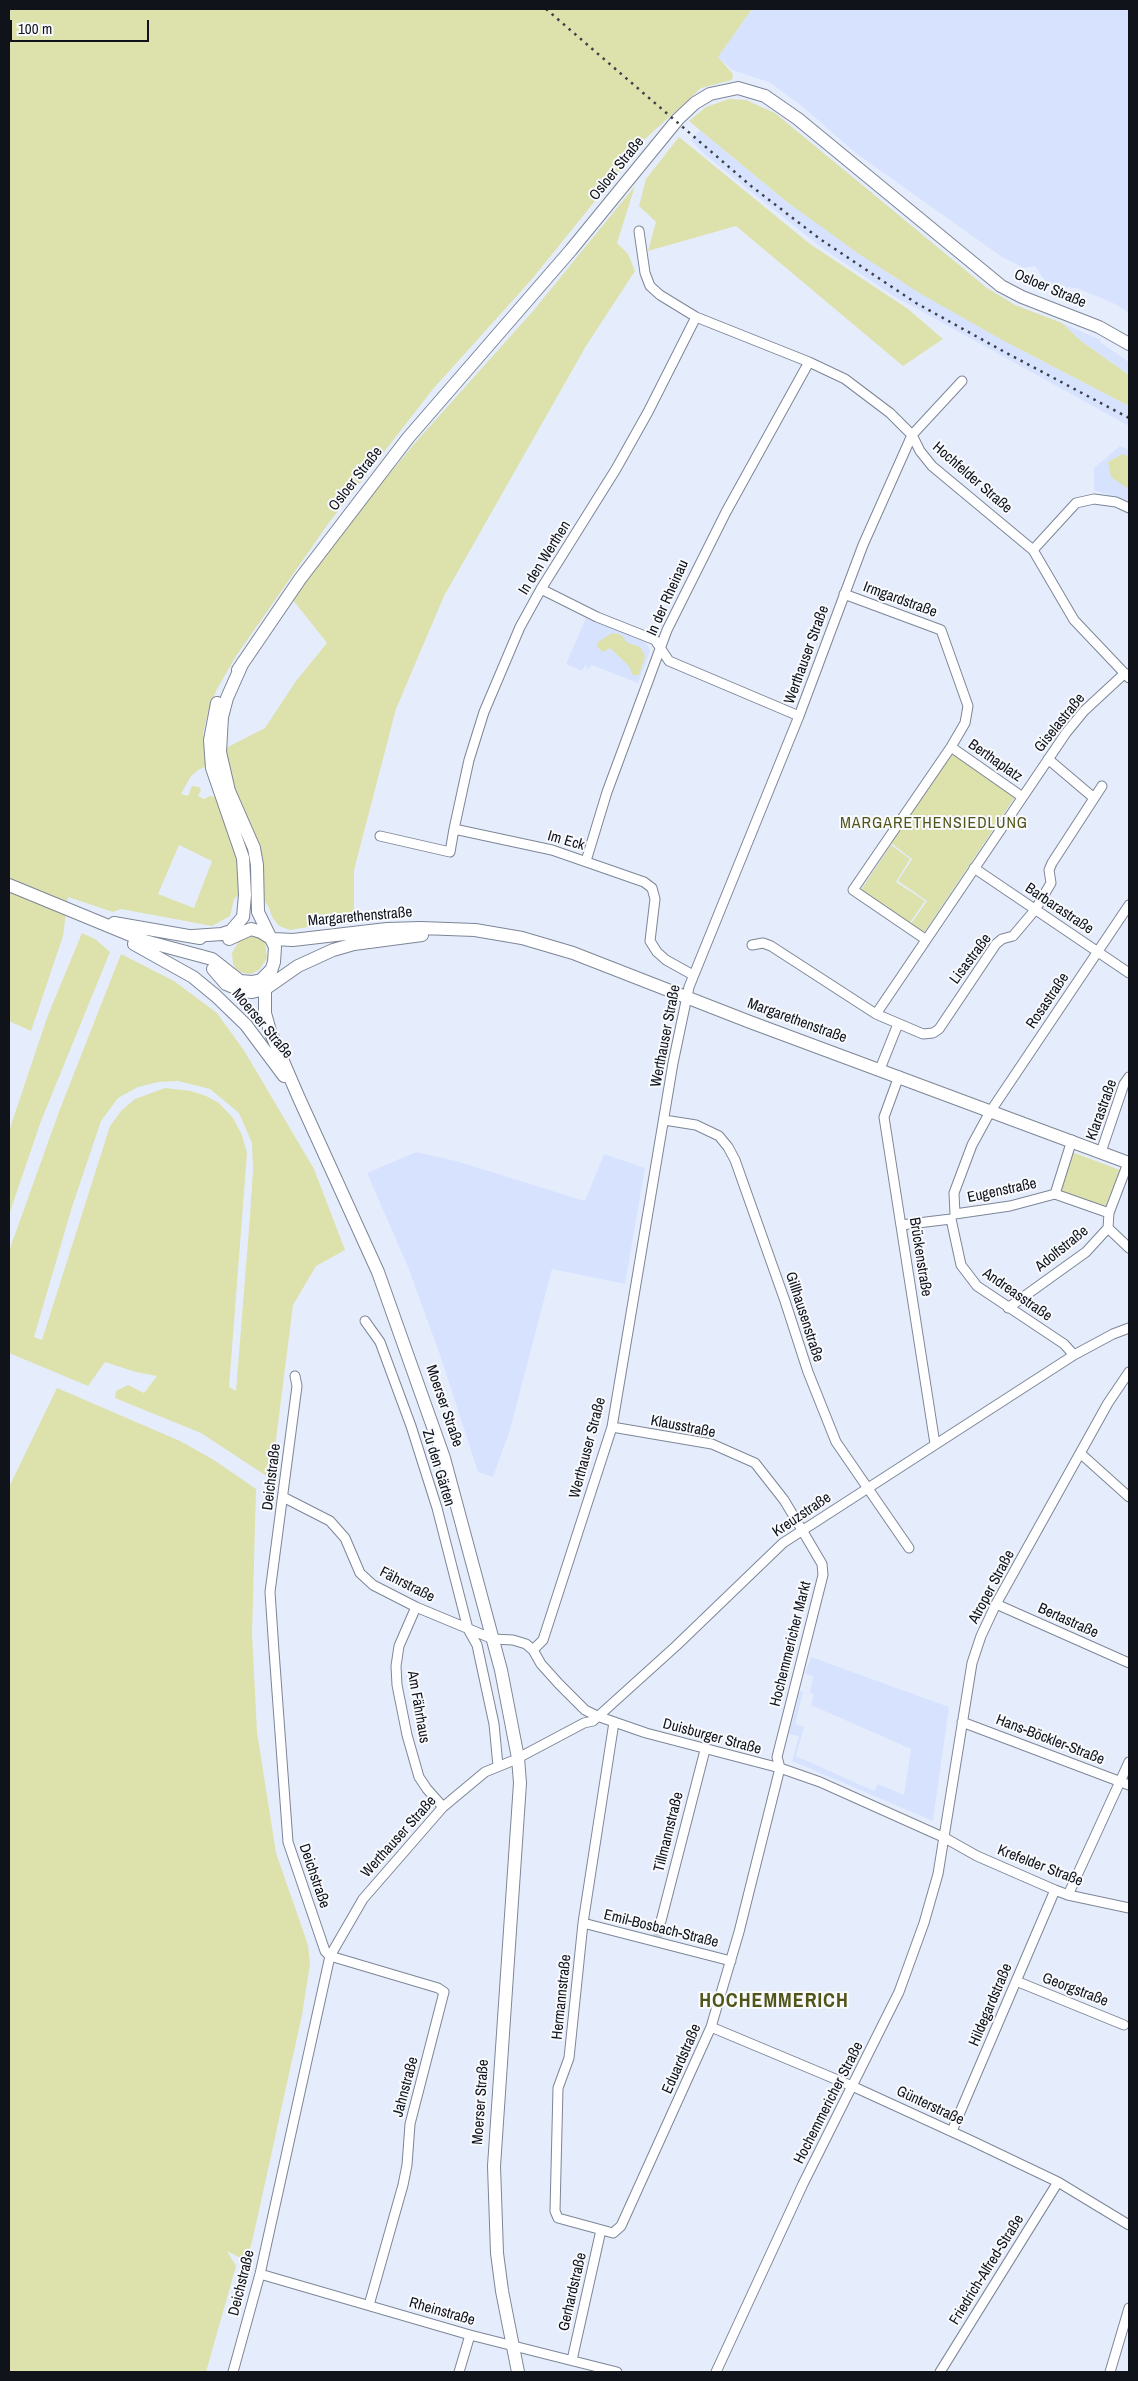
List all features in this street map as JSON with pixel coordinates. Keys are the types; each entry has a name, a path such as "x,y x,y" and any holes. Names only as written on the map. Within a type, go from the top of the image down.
{"main road":[{"name":"Osloer Straße","path":"193,936 222,934 231,931 243,917 246,877 243,858 212,768 210,740 217,703 300,579 408,438 565,257 678,119 695,103 710,94 738,88 758,92 773,100 980,270 1010,291 1075,317 1129,344"},
{"name":"Osloer Straße","path":"243,662 227,698 222,717 220,752 229,791 254,848 257,865 258,912 273,939"},
{"path":"9,885 145,941 212,959 240,981 252,982 260,980 270,971"},
{"path":"92,919 218,941 231,938 251,929 273,939"},
{"name":"Moerser Straße","path":"92,919 116,936 149,951 187,974 216,996 246,1025 298,1096"},
{"name":"Margarethenstraße","path":"273,939 293,940 388,929 421,928 475,930 522,938 573,953 1129,1163"},
{"name":"Margarethenstraße","path":"265,989 298,966 333,950 354,944 449,930"},
{"name":"Moerser Straße","path":"273,939 276,953 265,989 265,1013 270,1031 374,1264 410,1358 444,1458 502,1675 515,1760 515,1833 494,2166 497,2253 518,2372"},
{"path":"197,954 226,984 244,991 265,989"}],"street":[{"name":"Hochfelder Straße","path":"639,231 645,273 650,286 660,296 696,317 809,362 845,379 890,413 912,435 920,451 932,466 1034,550 1074,620 1127,675"},
{"name":"In den Werthen","path":"454,829 470,760 484,712 520,626 621,461 673,366 696,317"},
{"name":"In der Rheinau","path":"586,861 607,792 667,630 693,573 809,362"},
{"name":"Werthauser Straße","path":"533,1650 543,1640 612,1427 686,997 693,975 799,716 863,545 912,435 962,382"},
{"path":"1034,550 1076,503 1094,498 1116,502 1129,508"},
{"path":"541,589 597,617 655,640 669,661 799,716"},
{"name":"Irmgardstraße","path":"844,594 942,630 968,706 965,724 951,747"},
{"name":"Giselastraße","path":"1021,796 1084,711 1127,675"},
{"name":"Berthaplatz","path":"876,1014 1021,796 951,747 853,890 925,939"},
{"path":"1048,759 1094,798"},
{"name":"Lisastraße","path":"752,944 763,943 771,946 876,1014 923,1034 933,1033 939,1029 996,944 1018,932 1035,910 1051,883 1049,870 1052,863 1102,786"},
{"path":"380,836 450,852 454,829"},
{"name":"Im Eck","path":"454,829 552,850 644,882 652,888 655,899 650,941 657,952 666,960 693,975"},
{"name":"Barbarastraße","path":"974,868 1129,973"},
{"name":"Rosastraße","path":"990,1112 1129,905"},
{"path":"880,1069 898,1024"},
{"name":"Brückenstraße","path":"899,1076 884,1117 935,1444"},
{"name":"Klarastraße","path":"1101,1152 1124,1084 1129,1078"},
{"name":"Andreasstraße","path":"990,1112 972,1145 954,1192 953,1216 961,1265 977,1286 1064,1344 1074,1355"},
{"name":"Gillhausenstraße","path":"664,1120 696,1125 718,1136 728,1147 735,1160 808,1372 832,1433 847,1460 909,1548"},
{"path":"1072,1140 1055,1194 1109,1213"},
{"path":"1129,1163 1109,1213 1108,1228 1129,1248"},
{"name":"Eugenstraße","path":"901,1224 1010,1206 1055,1194"},
{"name":"Adolfstraße","path":"1008,1308 1086,1252 1108,1228"},
{"name":"Zu den Gärten","path":"365,1321 380,1342 411,1426 437,1508 468,1629"},
{"name":"Kreuzstraße","path":"515,1760 584,1723 593,1721 676,1646 783,1543 1074,1355 1113,1334 1129,1328"},
{"name":"Atroper Straße","path":"945,1838 972,1663 982,1636 996,1604 1108,1403 1129,1372"},
{"name":"Deichstraße","path":"233,2372 260,2274 330,1956 326,1951 288,1842 280,1758 270,1592 297,1386 295,1376"},
{"name":"Klausstraße","path":"612,1427 712,1444 755,1463 784,1500 802,1530"},
{"path":"1080,1454 1129,1497"},
{"name":"Fährstraße","path":"283,1497 330,1521 345,1538 360,1573 373,1585 416,1607 493,1639"},
{"name":"Hochemmericher Markt","path":"780,1768 777,1757 822,1575 822,1564 802,1530"},
{"name":"Bertastraße","path":"996,1604 1129,1663"},
{"name":"Am Fährhaus","path":"416,1607 400,1646 396,1666 397,1685 407,1735 419,1777 443,1807"},
{"path":"468,1629 477,1644 494,1724 498,1766"},
{"path":"493,1639 513,1640 526,1644 533,1650"},
{"name":"Duisburger Straße","path":"533,1650 541,1664 559,1684 585,1710 597,1716 705,1750 780,1768 836,1789 945,1838"},
{"name":"Hermannstraße","path":"613,2233 558,2218 555,2211 558,2088 569,2058 583,1923 614,1722"},
{"name":"Hans-Böckler-Straße","path":"962,1722 1125,1783"},
{"name":"Tillmannstraße","path":"661,1921 705,1750"},
{"name":"Werthauser Straße","path":"330,1956 363,1899 443,1807 485,1772 515,1760"},
{"path":"1068,1895 1125,1783 1129,1762"},
{"name":"Eduardstraße","path":"613,2233 621,2226 711,2027 731,1961 780,1768"},
{"name":"Krefelder Straße","path":"945,1838 977,1856 1054,1890 1068,1895 1129,1908"},
{"name":"Hochemmericher Straße","path":"716,2372 803,2184 899,1992 924,1923 938,1874 945,1838"},
{"name":"Hildegardstraße","path":"952,2131 1054,1890"},
{"name":"Emil-Bosbach-Straße","path":"583,1923 656,1940 731,1961"},
{"name":"Jahnstraße","path":"330,1956 438,1988 444,1992 410,2124 408,2165 369,2304"},
{"name":"Georgstraße","path":"1016,1981 1124,2025"},
{"name":"Günterstraße","path":"711,2027 852,2086 952,2131 1058,2182 1129,2225"},
{"name":"Friedrich-Alfred-Straße","path":"940,2372 1058,2182"},
{"name":"Gerhardstraße","path":"572,2360 601,2230"},
{"name":"Rheinstraße","path":"260,2274 369,2304 470,2335 512,2344 617,2372"},
{"path":"1110,2372 1129,2308"},
{"path":"459,2372 470,2335"}],"shaded area":[{"path":"752,9 1129,9 1129,313 1115,304 1077,288 1068,287 1059,291 1055,296 1035,266 1024,268 1002,257 857,154 803,107 769,82 732,70 718,57"},
{"path":"700,130 787,202 888,273 1004,341 1129,406 1129,426 892,295 821,247 705,155 691,140"},
{"path":"1062,323 1101,340 1100,342 1129,362 1129,375 1081,341"},
{"path":"1120,446 1129,450 1129,503 1094,490 1094,468"},
{"path":"586,618 644,642 648,646 650,652 638,683 592,665 587,670 586,664 582,671 566,664"},
{"path":"416,1152 456,1161 585,1201 604,1154 645,1168 625,1284 552,1269 510,1430 493,1477 478,1472 441,1358 408,1267 367,1173"},
{"path":"811,1657 949,1707 933,1821 792,1761 799,1736 789,1734 800,1691 810,1693 813,1676 805,1674","holes":["803,1692 814,1694 811,1705 911,1749 904,1795 878,1784 874,1791 796,1756 804,1727 795,1724"]}],"green space":[{"path":"9,9 752,9 718,57 733,74 732,80 701,88 645,139 532,279 433,389 328,524 236,656 217,689 208,711 203,734 207,766 191,776 181,794 188,796 192,786 199,787 201,790 198,796 204,799 210,796 219,798 232,832 243,890 234,899 230,916 212,926 121,909 113,912 68,897 63,936 31,1031 9,1021","holes":["179,845 212,861 194,908 158,894"]},
{"path":"729,99 746,100 775,113 987,288 1015,305 1062,323 1081,341 1129,375 1129,406 1004,341 921,294 859,254 787,202 689,121 706,107"},
{"path":"679,137 810,244 908,309 943,339 903,366 736,226 648,251 656,222 639,206 646,179"},
{"path":"635,186 617,243 628,254 635,271 586,346 444,596 396,709 354,870 354,917 350,920 290,930 279,926 262,897 222,750 265,728 296,681 327,643 293,600 348,525 414,444 533,311"},
{"path":"1123,454 1129,457 1129,489 1111,477 1108,462"},
{"path":"612,633 621,635 628,643 640,647 645,656 639,675 633,675 628,665 610,648 603,652 597,647 598,642"},
{"path":"951,752 1015,797 923,934 910,925 927,901 898,881 912,859 891,843"},
{"path":"891,845 910,859 896,882 925,901 909,924 860,891"},
{"path":"82,933 95,939 110,952 41,1121 9,1215 9,1131 48,1015"},
{"path":"250,934 260,937 265,942 267,958 259,970 251,974 243,973 236,969 233,964 232,953 239,941"},
{"path":"121,954 174,981 217,1013 245,1052 314,1169 345,1250 316,1266 293,1305 271,1479 201,1433 115,1398 116,1391 128,1385 144,1393 157,1376 136,1372 105,1362 88,1386 9,1353 9,1251 60,1109","holes":["178,1081 210,1089 239,1113 252,1143 253,1169 250,1216 236,1391 229,1387 247,1153 242,1135 233,1118 219,1103 191,1091 165,1088 135,1099 122,1110 110,1126 42,1340 34,1337 72,1207 101,1121 118,1098 138,1087 158,1082"]},
{"path":"1072,1152 1120,1170 1105,1207 1060,1191"},
{"path":"57,1388 180,1441 214,1460 256,1489 252,1633 257,1732 276,1853 308,1945 310,1964 302,2015 252,2242 246,2261 227,2251 236,2266 206,2372 9,2372 9,1487"}],"tunnel":[{"path":"657,1938 661,1921"}],"railway":[{"path":"546,9 751,186 820,239 916,303 1129,418"}],"district":[{"name":"MARGARETHENSIEDLUNG","path":"934,824"},
{"name":"HOCHEMMERICH","path":"774,2002"}]}
